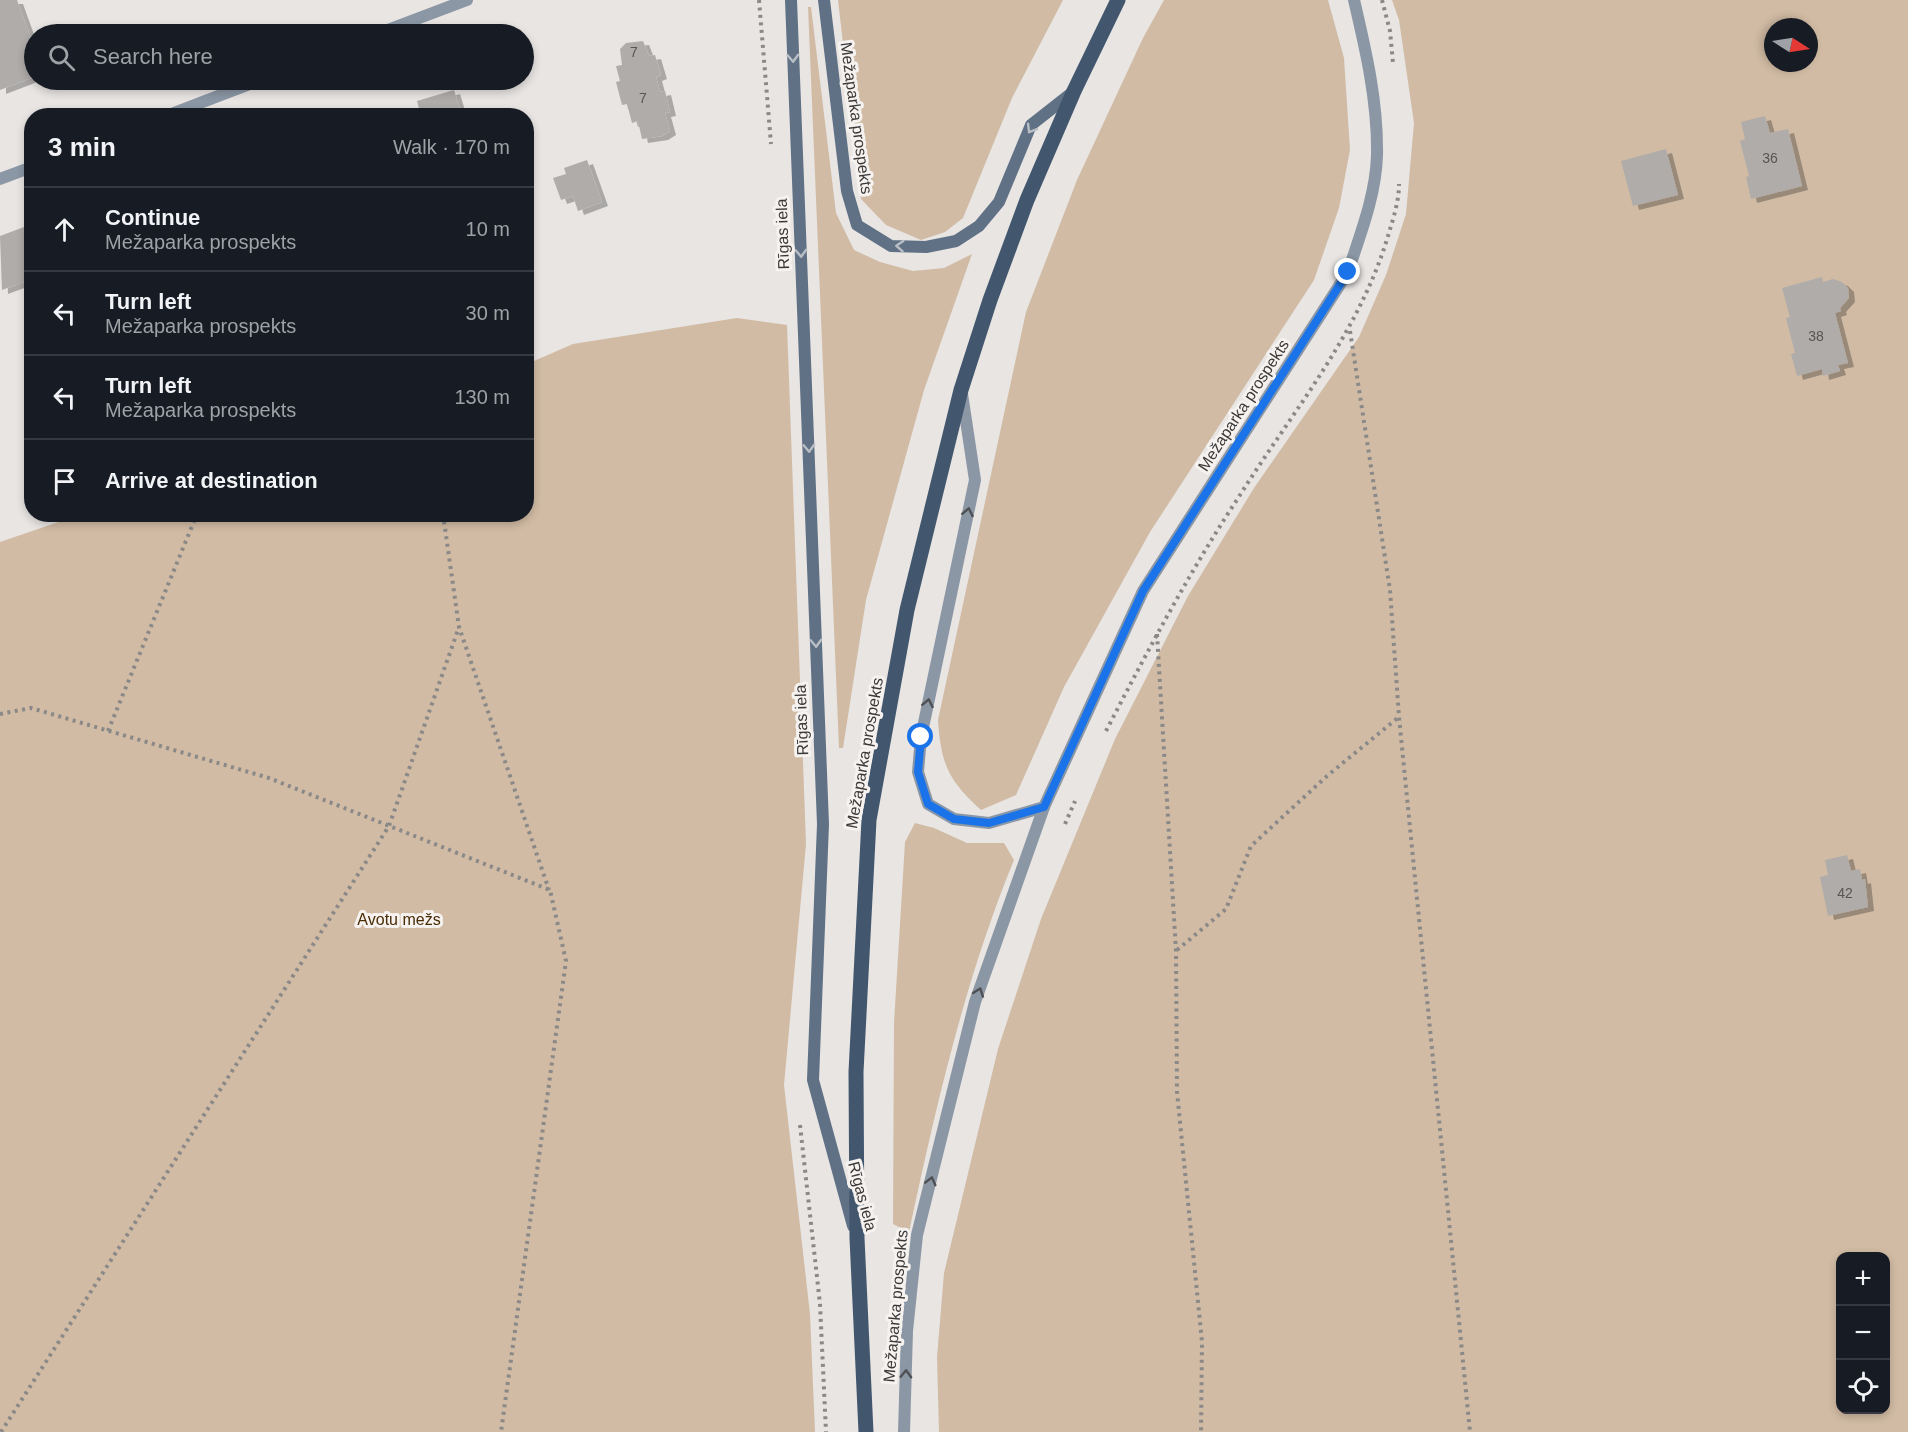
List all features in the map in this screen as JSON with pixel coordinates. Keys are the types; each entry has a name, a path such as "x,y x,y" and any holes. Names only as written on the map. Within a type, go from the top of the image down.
{"main road":[{"name":"Mežaparka prospekts","path":"857,1238 856,1072 868,819 908,610 961,390 990,300 1023,211 1074,91 1118,0"},
{"name":"Rīgas iela","path":"857,1238 866,1432"}],"street":[{"path":"403,24 467,0"},
{"name":"Rīgas iela","path":"791,0 823,824 813,1080 857,1238"},
{"name":"Mežaparka prospekts","path":"824,0 847,191 857,225 891,246 926,247 956,241 979,226 999,202 1031,124 1074,91"},
{"name":"Mežaparka prospekts","path":"904,1432 907,1331 917,1235 975,1002 1044,807 1143,591 1348,272 1366,217 1377,158 1374,106 1354,0"},
{"path":"187,108 234,90"},
{"path":"0,179 24,170"},
{"name":"Mežaparka prospekts","path":"961,390 975,480 921,737 918,772 928,804 954,819 989,823 1044,807"}],"path":[{"path":"1382,0 1390,31 1395,74"},
{"path":"1104,736 1156,633 1240,495 1350,330 1381,258 1399,201 1399,179"},
{"path":"1350,330 1390,590 1399,717 1470,1432"},
{"path":"108,731 194,522"},
{"path":"444,522 459,627 550,890 566,961 501,1432"},
{"path":"1,1432 389,826 459,627"},
{"path":"1156,633 1176,951 1178,1092 1202,1342 1201,1432"},
{"path":"0,714 31,708 269,778 550,890"},
{"path":"1176,951 1226,909 1251,846 1327,776 1399,717"},
{"path":"1064,826 1077,796"}],"green space":[{"path":"838,0 1063,0 1012,98 963,218 945,232 921,240 886,225 861,199"},
{"path":"1164,0 1328,0 1344,58 1350,150 1339,208 1314,280 1150,532 1064,687 1016,795 981,810 961,789 948,770 941,748 938,720 1026,312 1077,180 1143,38"},
{"path":"1392,0 1908,0 1908,1432 939,1432 937,1357 944,1273 998,1049 1041,919 1115,739 1188,596 1254,488 1359,337 1386,275 1406,214 1414,123 1399,20"},
{"path":"808,7 811,7 836,213 854,250 880,262 913,271 944,268 972,254 924,390 866,600 843,748 839,748"},
{"name":"Avotu mežs","path":"737,318 787,325 806,844 784,1085 810,1314 815,1432 0,1432 0,542 59,522 534,522 534,361 573,344"},
{"path":"915,823 934,828 967,843 1004,843 1014,860 981,951 953,1043 909,1232 893,1224 894,1023 905,842"}],"building":[{"path":"0,0 17,0 26,24 24,81 0,90"},
{"path":"643,41 649,56 655,55 661,75 656,77 660,92 665,91 670,112 665,113 670,131 662,136 642,139 638,121 632,123 627,104 622,105 616,82 620,81 616,66 622,65 620,49 626,43"},
{"path":"454,90 460,108 419,108 417,101"},
{"path":"1765,116 1770,133 1788,129 1802,186 1751,199 1746,177 1749,176 1740,141 1745,139 1741,122"},
{"path":"1666,149 1678,195 1633,206 1621,161"},
{"path":"587,160 602,202 578,211 573,196 561,200 553,178 566,174 564,168"},
{"path":"24,227 24,282 2,290 0,236"},
{"path":"1822,277 1823,282 1833,279 1842,282 1848,288 1849,298 1840,308 1841,311 1835,313 1848,363 1838,365 1840,371 1823,376 1822,369 1797,376 1791,354 1795,353 1786,318 1790,317 1782,288"},
{"path":"1847,855 1851,871 1860,869 1862,880 1865,879 1868,907 1828,916 1820,877 1828,875 1825,860"}],"route":[{"path":"921,737 918,772 928,804 954,819 989,823 1044,807 1143,591 1314,330 1348,272"}]}
